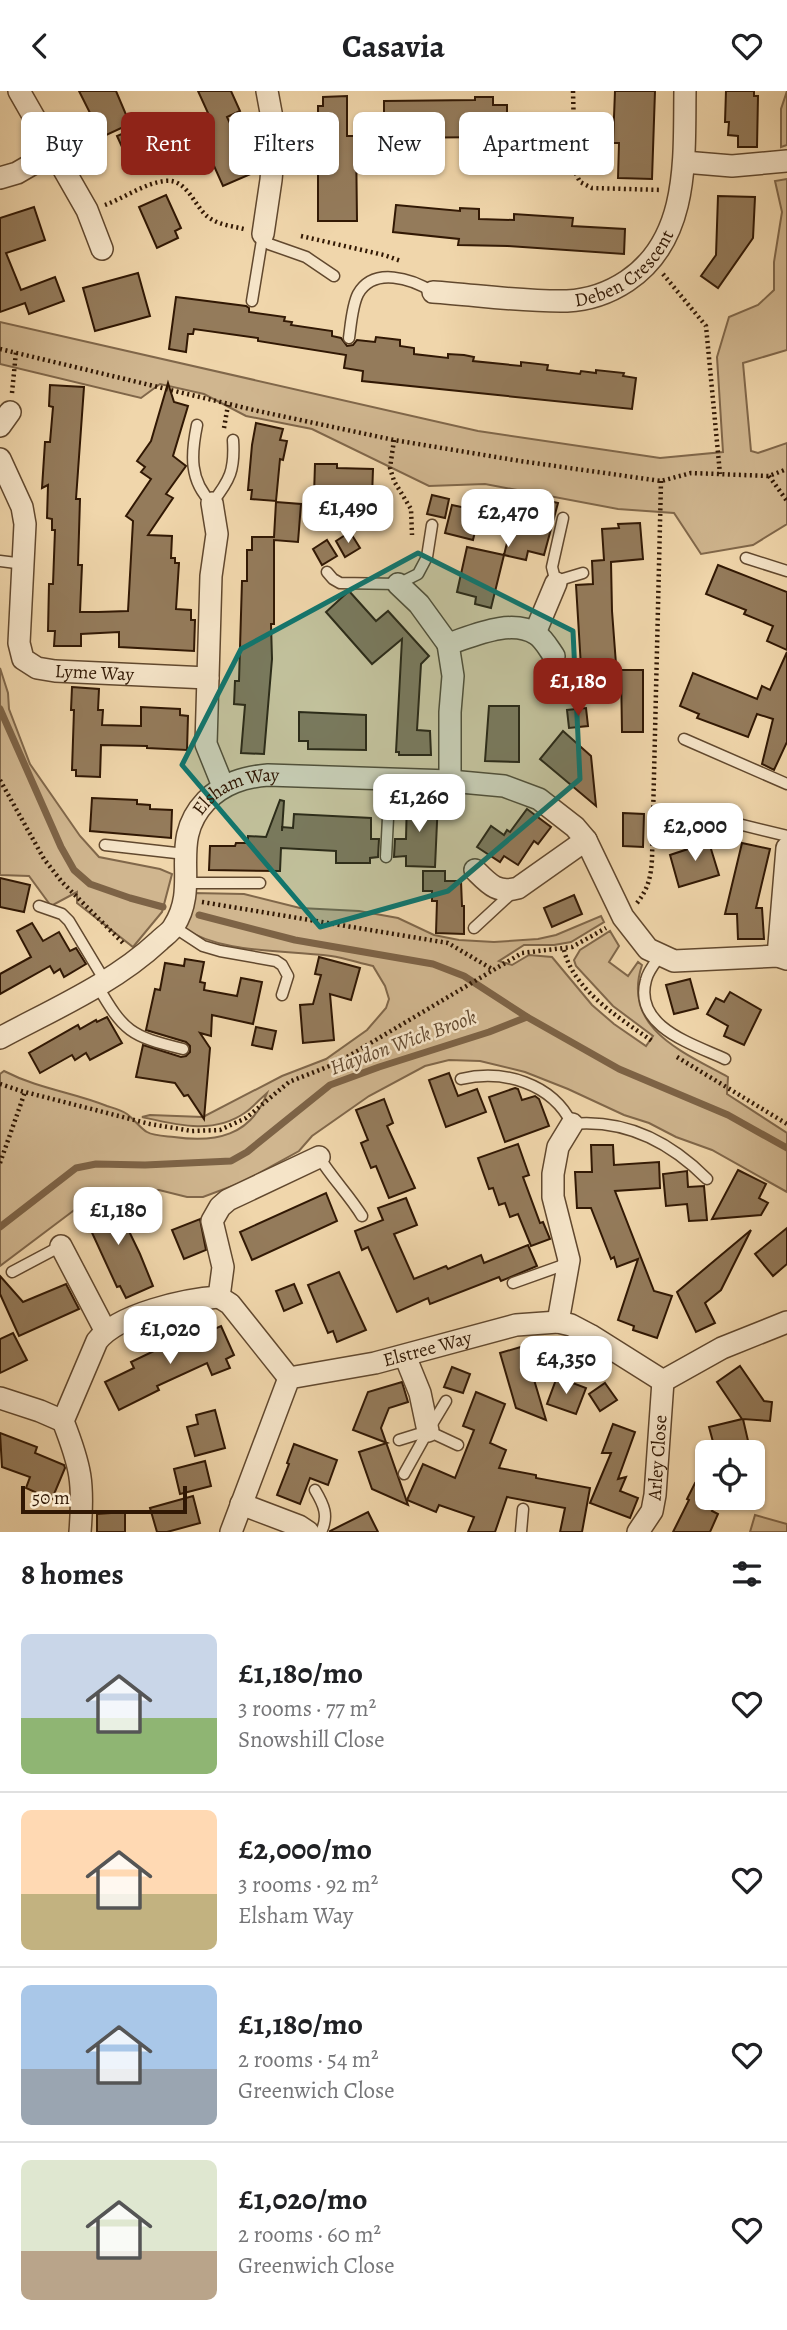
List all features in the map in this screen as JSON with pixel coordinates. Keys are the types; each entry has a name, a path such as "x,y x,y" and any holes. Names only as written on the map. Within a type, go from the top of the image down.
{"street":[{"path":"19,91 32,112"},
{"path":"263,234 275,134 267,91"},
{"name":"Deben Crescent","path":"433,292 568,301 597,296 633,277 652,260 667,238 680,190 684,162 685,91"},
{"path":"684,162 732,166 787,161"},
{"path":"0,179 21,171"},
{"path":"68,175 87,210 102,249"},
{"name":"Lyme Way","path":"0,459 22,507 25,524 19,643 23,659 29,664 55,671 208,678"},
{"path":"212,503 217,534 211,576 206,744 223,786"},
{"path":"535,633 556,583"},
{"path":"398,584 419,604 448,644 453,676 450,781"},
{"path":"448,644 496,629 523,629 535,633 554,656"},
{"name":"Elsham Way","path":"0,1038 140,959 174,927 186,891 187,831 194,816 223,786 251,777 268,775 450,781 503,786 539,799 564,817 586,840 623,917 643,943 660,955"},
{"path":"475,870 492,887 501,891 518,888 586,840"},
{"path":"660,955 674,961 783,957 787,848"},
{"path":"558,1322 569,1263 552,1186 558,1147 572,1124"},
{"path":"219,1297 223,1267 212,1221 220,1206 319,1157"},
{"path":"61,1246 105,1330"},
{"path":"80,1532 81,1477 76,1454 63,1421 97,1341 105,1330 124,1319 219,1297 230,1304 289,1378 231,1532"},
{"name":"Elstree Way","path":"289,1378 353,1368 405,1356 516,1325 558,1322 571,1325 590,1335 663,1381"},
{"path":"663,1381 722,1347 787,1322"},
{"path":"405,1356 420,1392 428,1431"},
{"name":"Arley Close","path":"638,1532 652,1511 655,1495 663,1381"},
{"path":"0,1398 63,1421"},
{"path":"241,1504 299,1526 307,1532"}],"lane":[{"path":"263,234 270,244 306,257 334,275"},
{"path":"252,301 263,234"},
{"path":"349,338 359,292 372,280 386,277 400,279 421,285 433,292"},
{"path":"197,425 193,467 202,494 212,503 226,485 233,470 233,440"},
{"path":"563,518 552,566 556,583 583,573"},
{"path":"327,572 340,583 398,584 418,574 424,567 432,525"},
{"path":"746,558 787,571"},
{"path":"0,561 24,564"},
{"path":"554,656 581,698"},
{"path":"684,739 787,784"},
{"path":"386,857 390,779"},
{"path":"718,819 787,836"},
{"path":"105,845 186,853"},
{"path":"186,891 260,883"},
{"path":"474,928 518,888"},
{"path":"39,906 62,914 69,921 114,1015 131,1032 154,1042 183,1049"},
{"path":"174,927 203,946 276,961 282,965 288,976 282,995"},
{"path":"660,955 645,981 650,1013 668,1033 724,1059"},
{"path":"461,1079 488,1075 524,1081 555,1100 572,1124 586,1122 635,1131 657,1140 680,1154 706,1179"},
{"path":"319,1157 362,1216"},
{"path":"12,1272 61,1246"},
{"path":"513,1283 569,1263"},
{"path":"404,1474 446,1401"},
{"path":"399,1440 428,1431 458,1445"},
{"path":"315,1490 325,1508 326,1517 321,1532"},
{"path":"521,1532 523,1509"}],"path":[{"path":"573,91 575,172 580,182 592,188 680,190"},
{"path":"652,260 706,326 720,474"},
{"path":"0,349 228,405 394,440 520,461 661,481 691,473 769,475 787,469"},
{"path":"5,419 16,352"},
{"path":"394,440 390,468 394,481 411,509 412,542"},
{"path":"769,475 787,501"},
{"path":"0,1084 171,1128 206,1132 220,1130 246,1118 289,1082 337,1063 492,969 529,951 572,947 623,917 640,899 651,877 661,481"},
{"path":"0,780 44,859 62,882 140,959"},
{"path":"186,891 448,943 492,969"},
{"path":"0,1163 25,1092"}],"highlighted area":[{"path":"418,553 573,631 580,779 448,891 320,927 182,765 241,649"}],"shaded area":[{"path":"787,91 787,145 781,147 781,109"},
{"path":"787,179 787,350 743,363 751,451 758,453 787,443 787,524 753,545 701,554 674,513 618,509 485,484 429,486 312,429 246,416 204,394 160,384 141,398 0,364 0,322 478,431 660,458 723,452 717,357 729,317 758,305 774,290 774,262 782,212 775,181"},
{"path":"0,668 8,693 9,709 30,764 80,836 99,857 160,869 172,874 162,912 133,947 77,903 77,892 51,906 29,876 0,875"},
{"path":"192,893 244,894 300,908 359,911 398,918 434,935 494,942 556,935 601,916 604,922 571,942 524,945 499,961 512,965 529,955 552,957 592,1005 646,1046 653,1036 613,1006 576,966 574,960 580,950 610,931 619,946 609,962 628,976 638,962 642,965 638,987 640,1006 648,1022 675,1047 728,1077 727,1094 787,1133 787,1192 712,1150 525,1072 480,1061 449,1060 425,1066 369,1096 312,1136 299,1151 243,1182 203,1197 187,1197 159,1190 112,1189 77,1208 0,1266 0,1074 4,1071 30,1082 120,1110 153,1134 189,1139 217,1137 230,1133 251,1119 267,1093 246,1112 221,1124 195,1126 142,1117 203,1117 282,1076 326,1059 367,1030 386,1008 389,999 385,986 373,966 331,956 235,947 198,936 181,927"},
{"path":"755,1515 787,1524 787,1532 750,1532"}],"building":[{"path":"79,91 116,91 125,112 121,112 121,128 107,135 107,112 90,112"},
{"path":"198,91 231,91 240,111 229,112 227,117 229,175 248,175 223,186 215,168 215,112 208,112"},
{"path":"615,91 655,91 652,179 618,178 619,143 614,143"},
{"path":"726,91 754,91 754,96 758,96 757,147 738,147 738,136 728,135 729,122 725,122"},
{"path":"347,96 347,136 353,136 357,221 318,221 318,175 339,175 339,112 318,112 318,106 323,106 323,97"},
{"path":"475,97 493,97 493,105 507,105 507,112 459,112 459,137 445,137 445,112 384,112 384,101 475,100"},
{"path":"166,195 181,228 175,231 178,238 157,248 139,207"},
{"path":"718,196 755,197 753,238 718,288 701,276 716,255"},
{"path":"396,205 460,211 460,208 479,209 479,219 514,220 514,214 573,218 572,226 625,229 624,254 458,245 459,239 393,232"},
{"path":"34,207 45,240 6,253 21,290 55,277 64,301 29,314 25,303 0,312 0,218"},
{"path":"138,273 150,316 95,331 83,288"},
{"path":"176,297 246,306 249,312 285,317 284,321 292,322 291,325 332,331 332,336 341,338 347,346 353,345 357,340 375,342 376,337 400,340 400,346 414,348 414,354 448,358 448,354 464,355 474,357 473,361 521,366 521,362 548,365 547,370 580,374 581,371 596,373 596,370 624,373 623,376 636,378 632,409 362,381 363,371 344,368 346,355 194,329 193,334 188,334 186,352 169,349"},
{"path":"168,383 174,402 188,406 173,456 186,466 166,494 173,498 148,535 172,536 171,558 175,558 175,563 179,563 176,609 191,610 191,620 195,620 194,651 119,647 119,632 81,634 81,646 54,646 55,631 48,631 49,584 53,584 55,530 52,530 52,519 47,518 48,485 42,488 45,442 50,442 53,407 49,406 50,385 84,387 76,499 80,499 80,612 98,612 128,611 133,521 126,516 151,479 141,472 145,467 137,461 151,441"},
{"path":"256,423 283,429 280,440 287,441 283,460 280,459 276,501 251,499 252,490 248,490"},
{"path":"315,464 373,469 372,497 314,495"},
{"path":"519,494 558,503 544,555 528,551 526,560 504,555"},
{"path":"432,495 449,499 445,518 427,514"},
{"path":"276,502 301,504 298,542 274,540 274,624 271,624 272,659 264,754 241,753 245,705 234,704 235,681 239,681 242,581 247,581 247,550 252,550 252,537 274,537"},
{"path":"452,505 480,511 473,540 445,533"},
{"path":"640,523 643,559 611,562 616,664 581,667 576,585 593,584 592,561 604,560 602,529 619,528 618,524"},
{"path":"350,532 360,548 345,557 336,541"},
{"path":"327,540 337,556 322,565 313,549"},
{"path":"467,547 504,555 491,608 475,604 476,597 457,592"},
{"path":"718,565 787,592 787,650 767,641 773,626 744,614 746,610 706,594"},
{"path":"349,591 376,621 388,611 429,656 421,664 417,730 430,731 431,755 399,755 399,752 396,752 402,639 372,664 326,612"},
{"path":"787,652 787,742 774,770 762,764 773,719 757,714 748,737 697,718 699,714 680,706 693,673 757,699 762,686 770,690"},
{"path":"621,670 643,670 643,732 622,732"},
{"path":"72,687 99,689 98,710 103,710 102,725 141,726 141,707 180,709 180,715 188,716 187,750 101,745 100,777 76,776 76,770 72,770"},
{"path":"489,706 519,706 519,762 485,761"},
{"path":"586,708 588,726 569,728 567,710"},
{"path":"299,712 366,715 366,750 308,749 308,741 299,741"},
{"path":"563,731 591,756 596,806 540,759"},
{"path":"92,798 137,800 137,804 150,805 150,809 172,810 171,838 90,831"},
{"path":"407,799 438,800 435,867 406,866 406,856 394,857 395,839 406,839"},
{"path":"280,800 284,801 282,827 293,828 294,814 371,818 371,839 379,839 378,857 370,858 370,863 336,863 336,851 281,848 280,871 209,870 210,846 235,846 236,843 248,843 248,836 266,837"},
{"path":"527,809 551,827 538,844 534,841 518,865 504,856 500,862 477,847 491,826 504,835 507,830 510,832"},
{"path":"623,813 644,814 643,847 623,846"},
{"path":"707,836 719,875 679,887 670,855 688,849 686,843"},
{"path":"742,843 770,849 756,908 762,908 764,939 738,939 737,914 725,914"},
{"path":"423,871 445,871 445,881 461,881 464,934 436,933 437,901 432,901 432,891 423,891"},
{"path":"0,878 30,885 24,912 0,907"},
{"path":"574,895 582,914 552,927 544,908"},
{"path":"32,923 43,941 59,932 70,951 76,948 86,964 64,977 60,969 54,973 50,966 0,994 0,974 31,957 17,931"},
{"path":"319,957 360,968 351,1000 330,994 334,1040 303,1043 300,1005 313,1004 321,975 315,974"},
{"path":"185,959 204,962 200,982 205,983 204,990 237,996 241,978 262,982 253,1024 212,1015 211,1036 200,1033 210,1048 204,1119 188,1095 184,1096 175,1083 136,1077 143,1045 181,1057 190,1052 190,1046 186,1042 146,1030 155,989 160,990 165,963 184,966"},
{"path":"690,979 698,1008 674,1014 666,985"},
{"path":"730,992 761,1010 744,1045 724,1036 728,1026 707,1014 716,998 724,1002"},
{"path":"107,1017 122,1043 90,1060 86,1053 75,1060 72,1055 40,1073 29,1053 78,1025 80,1029"},
{"path":"256,1027 276,1031 272,1049 252,1045"},
{"path":"449,1073 458,1096 477,1089 486,1112 446,1127 429,1080"},
{"path":"515,1088 522,1100 535,1096 539,1099 549,1126 505,1142 489,1097"},
{"path":"384,1099 393,1123 387,1126 415,1188 389,1198 376,1166 371,1168 361,1143 368,1140 356,1110"},
{"path":"518,1144 529,1175 523,1177 540,1223 543,1222 550,1239 531,1246 518,1214 510,1217 505,1203 499,1205 493,1188 489,1189 478,1158"},
{"path":"591,1145 613,1145 614,1165 659,1162 660,1188 615,1191 654,1291 672,1296 657,1338 633,1330 634,1326 618,1320 638,1259 617,1267 614,1257 611,1259 591,1208 577,1208 575,1172 592,1172"},
{"path":"738,1170 766,1184 759,1198 768,1203 761,1215 712,1219"},
{"path":"687,1171 688,1187 704,1186 707,1220 689,1221 687,1204 666,1206 663,1174"},
{"path":"326,1193 337,1221 252,1260 240,1232"},
{"path":"112,1196 153,1286 126,1298 120,1286 117,1287 82,1211"},
{"path":"406,1198 417,1225 394,1234 414,1279 481,1255 484,1263 528,1245 537,1266 501,1281 499,1277 430,1304 428,1298 397,1312 368,1247 362,1250 355,1231 383,1220 378,1208"},
{"path":"200,1219 206,1250 184,1259 172,1230"},
{"path":"787,1228 787,1264 773,1276 755,1254"},
{"path":"751,1230 721,1290 705,1303 715,1323 696,1332 677,1292"},
{"path":"339,1272 366,1330 337,1342 333,1331 328,1333 308,1285"},
{"path":"0,1276 23,1302 66,1284 79,1309 19,1336 0,1294"},
{"path":"294,1284 302,1303 284,1311 276,1291"},
{"path":"221,1326 234,1355 226,1359 230,1368 212,1375 207,1363 157,1386 159,1390 119,1410 105,1382 134,1368 131,1362 185,1336 189,1336 190,1340"},
{"path":"13,1333 27,1360 0,1373 0,1339"},
{"path":"524,1346 546,1420 516,1408 500,1353"},
{"path":"740,1366 764,1401 772,1402 770,1421 743,1419 748,1440 712,1440 709,1427 742,1419 717,1382"},
{"path":"452,1367 470,1374 463,1393 444,1387"},
{"path":"557,1377 586,1388 576,1414 547,1404"},
{"path":"402,1382 408,1402 389,1408 381,1428 386,1443 353,1430 368,1392"},
{"path":"605,1383 617,1400 600,1411 589,1394"},
{"path":"476,1392 505,1404 490,1443 506,1450 499,1468 590,1488 582,1532 560,1532 565,1508 507,1497 495,1532 468,1532 474,1517 439,1505 436,1512 407,1500 423,1464 455,1478 474,1430 463,1426"},
{"path":"215,1410 225,1448 195,1456 187,1427 198,1424 196,1415"},
{"path":"613,1424 635,1432 618,1479 626,1477 620,1491 638,1498 630,1518 590,1503 611,1453 602,1453"},
{"path":"0,1433 37,1447 35,1453 64,1465 52,1499 34,1495 35,1492 26,1488 30,1477 2,1467"},
{"path":"386,1443 408,1505 372,1489 359,1452"},
{"path":"294,1444 337,1460 328,1485 310,1478 300,1504 277,1495"},
{"path":"205,1461 211,1486 180,1494 174,1469"},
{"path":"695,1483 695,1510 712,1510 718,1514 710,1532 673,1532 689,1500 687,1499"},
{"path":"193,1496 200,1523 157,1532 150,1508"},
{"path":"125,1512 125,1532 97,1532 97,1514"},
{"path":"368,1512 378,1532 330,1532 330,1531"}],"waterway":[{"path":"0,709 61,847 74,870 90,884 163,907"},
{"path":"199,915 295,940 433,964 464,976 527,1017"},
{"name":"Haydon Wick Brook","path":"0,1227 76,1168 96,1164 231,1161 247,1152 330,1085 527,1017 619,1069 728,1115 787,1148"}]}
